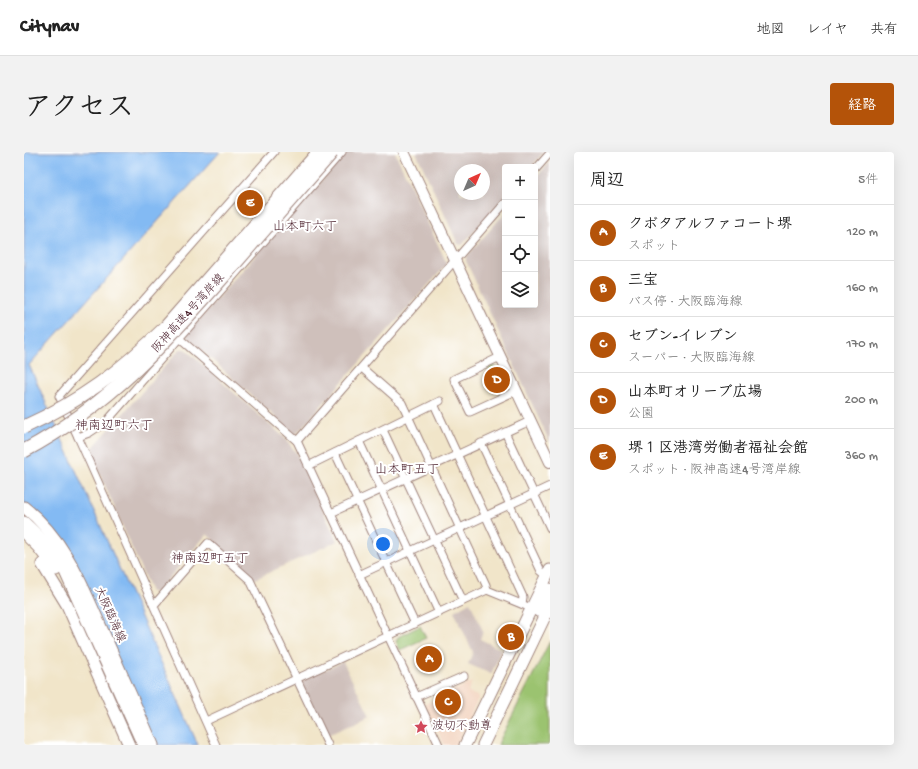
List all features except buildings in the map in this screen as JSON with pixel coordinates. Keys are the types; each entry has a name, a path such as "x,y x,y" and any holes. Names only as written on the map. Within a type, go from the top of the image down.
{"highway":[{"name":"阪神高速4号湾岸線","path":"24,427 60,410 94,389 143,349 166,326 319,152"},
{"name":"阪神高速4号湾岸線","path":"24,451 89,411 140,366 214,288 332,152"}],"main road":[{"name":"大阪臨海線","path":"24,507 48,529 70,561 153,745"},
{"name":"大阪臨海線","path":"24,522 42,539 62,565 143,745"},
{"path":"24,532 42,551 58,575 75,607 138,745"},
{"path":"24,542 44,565 59,590 129,745"},
{"path":"465,745 527,606 548,573"},
{"path":"483,745 487,727 520,646 550,588"},
{"path":"473,745 487,727 550,606"},
{"path":"489,745 550,616"}],"street":[{"path":"216,745 59,396 274,152"},
{"path":"78,436 89,433 107,421 342,152"},
{"path":"404,152 550,462"},
{"path":"538,167 550,153"},
{"path":"297,441 502,207"},
{"path":"180,339 297,441 438,745"},
{"path":"500,357 454,379 470,412 516,391"},
{"path":"362,368 402,403 487,590"},
{"path":"308,466 437,403 457,455 527,606"},
{"path":"330,513 530,421"},
{"path":"383,430 463,601"},
{"path":"506,432 550,528"},
{"path":"359,441 439,613"},
{"path":"481,443 541,571 548,573"},
{"path":"335,453 415,624"},
{"path":"358,575 550,486"},
{"path":"154,605 208,542 250,580 328,745"},
{"path":"206,721 487,590 527,606"},
{"path":"416,697 464,676"},
{"path":"456,679 459,686"}],"shaded area":[{"path":"347,152 395,152 447,264 295,435 187,337 187,333"},
{"path":"416,152 544,152 534,164 502,164 502,199 462,245 458,244"},
{"path":"550,162 550,443 466,261 466,257 502,216 502,308 538,308 538,176"},
{"path":"180,349 185,349 287,440 296,452 337,541 253,580 216,546 215,542 207,534 157,592 151,592 90,451"},
{"path":"470,602 483,631 480,639 502,650 491,674 468,664 473,652 454,611"},
{"path":"343,662 370,716 326,736 301,684 306,678"},
{"path":"472,682 468,692 479,697 456,745 444,745 425,704"}],"green space":[{"path":"494,365 506,392 500,394 488,368"},
{"path":"420,626 426,638 400,650 396,641 398,637"},
{"path":"550,641 550,745 498,745 499,742"}],"water":[{"path":"24,152 220,152 29,365 198,745 147,745 66,561 24,507"}],"place":[{"name":"堺１区港湾労働者福祉会館","path":"250,203"},
{"name":"山本町オリーブ広場","path":"497,380"},
{"name":"三宝","path":"511,637"},
{"name":"クボタアルファコート堺","path":"429,659"},
{"name":"セブン-イレブン","path":"448,702"},
{"name":"波切不動尊","path":"421,727"}],"district":[{"name":"山本町六丁","path":"305,227"},
{"name":"神南辺町六丁","path":"114,426"},
{"name":"山本町五丁","path":"407,470"},
{"name":"神南辺町五丁","path":"210,559"}]}
